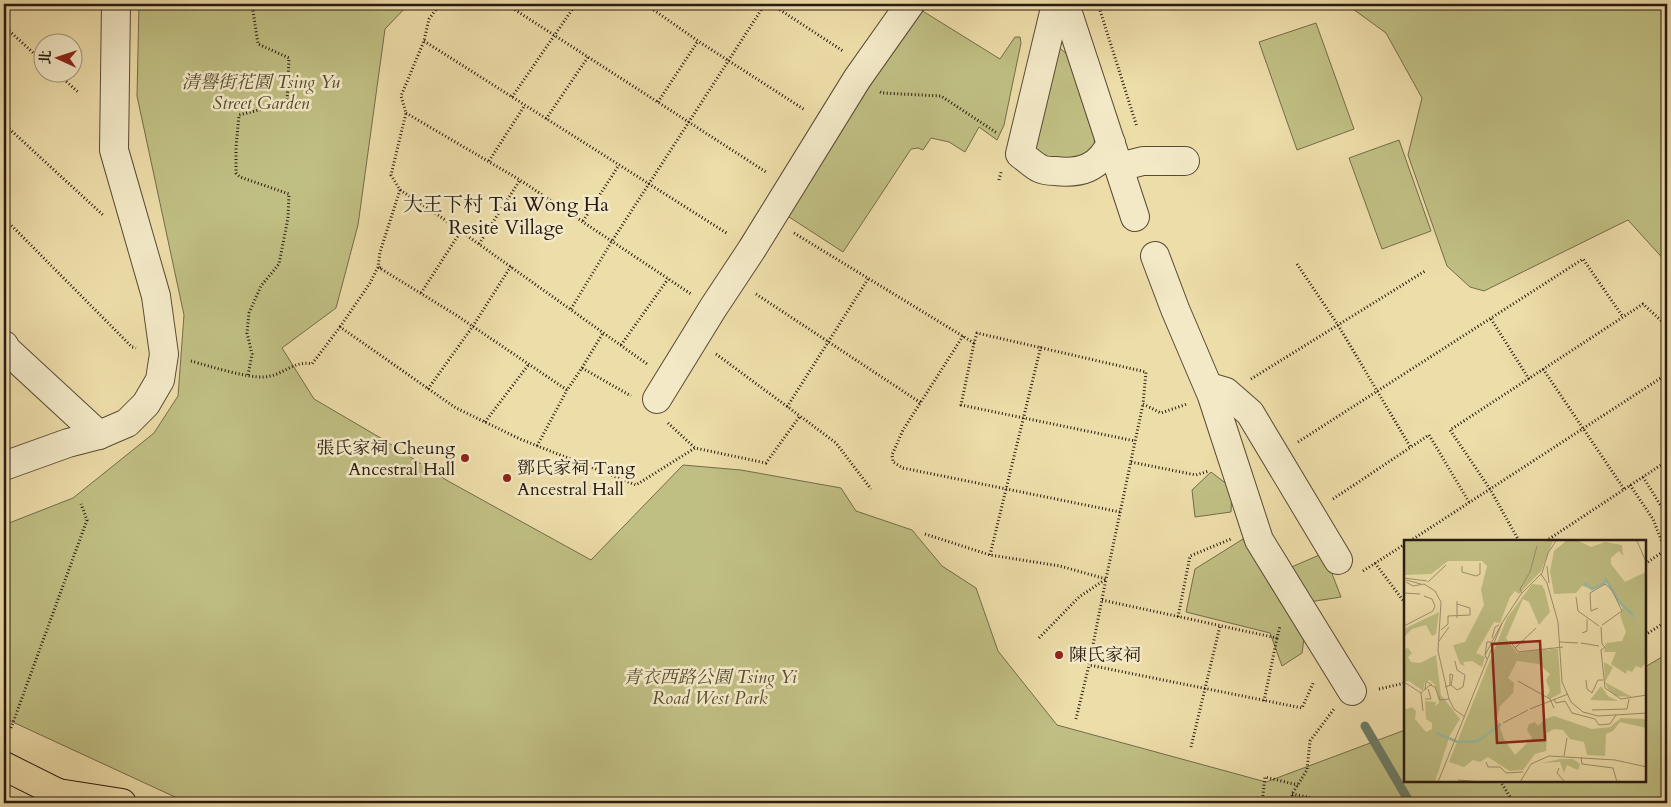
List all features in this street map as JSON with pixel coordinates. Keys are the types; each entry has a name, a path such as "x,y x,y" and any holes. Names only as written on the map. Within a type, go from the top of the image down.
{"main road":[{"path":"4,766 65,798 122,803"}],"street":[{"path":"4,466 68,442 99,435 127,423 146,404 160,380 164,354 156,296 114,150 116,4"},
{"path":"654,393 695,338 828,125 910,4"},
{"path":"1056,4 1020,154 1042,169 1071,172 1088,168 1098,162 1106,153 1142,160 1185,161"},
{"path":"1065,4 1136,218"},
{"path":"1155,256 1210,392 1259,540 1355,696"},
{"path":"4,345 7,350 99,435"},
{"path":"1210,392 1226,392 1250,414 1338,560"}],"path":[{"path":"248,375 252,354 247,333 249,313 261,286 279,264 288,218 289,202 289,194 240,177 236,173 239,115 287,103 289,58 258,44 252,4"},
{"path":"440,4 429,19 424,41 401,96 406,113 391,175 400,190 511,266 621,345 654,393"},
{"path":"506,4 790,187"},
{"path":"512,97 576,4"},
{"path":"645,4 698,41 828,125"},
{"path":"571,309 612,241 765,4"},
{"path":"771,4 862,73 882,93 941,96 1002,136"},
{"path":"1098,4 1110,39"},
{"path":"4,26 32,51"},
{"path":"4,41 11,33"},
{"path":"424,41 752,249"},
{"path":"658,102 698,41"},
{"path":"546,119 588,57"},
{"path":"67,82 78,92"},
{"path":"489,161 525,105"},
{"path":"406,113 520,180 713,308"},
{"path":"4,124 109,221"},
{"path":"583,221 619,165"},
{"path":"479,244 520,180"},
{"path":"4,218 132,347 248,375 264,377 278,374 302,362 312,364 340,328 380,267 380,252 400,190"},
{"path":"770,218 974,342"},
{"path":"421,293 461,231"},
{"path":"1276,456 1584,259 1623,317"},
{"path":"1297,264 1338,325 1410,448"},
{"path":"428,389 473,326 511,266"},
{"path":"380,267 473,326 567,390"},
{"path":"1244,384 1425,271"},
{"path":"621,345 668,278"},
{"path":"732,278 920,403"},
{"path":"787,407 868,279"},
{"path":"1518,540 1490,489 1450,430 1643,304 1667,326"},
{"path":"1491,319 1529,379"},
{"path":"340,328 456,408 537,446 636,484 695,448 766,463 800,416"},
{"path":"537,446 567,390 604,332"},
{"path":"1076,719 1136,441 1143,404 1146,372 1041,346 977,333 961,405 1136,441"},
{"path":"963,336 903,430 891,458 894,464 903,468 1120,512"},
{"path":"695,338 836,443 871,489"},
{"path":"990,555 1041,346"},
{"path":"485,422 529,364"},
{"path":"582,368 654,393"},
{"path":"1543,369 1624,489"},
{"path":"1412,540 1667,374"},
{"path":"1143,404 1161,414 1210,392"},
{"path":"1311,514 1429,435 1469,502"},
{"path":"1548,540 1667,461"},
{"path":"1131,462 1196,475 1234,465"},
{"path":"1643,477 1667,513"},
{"path":"1630,485 1653,519 1667,555"},
{"path":"11,728 87,520 81,504"},
{"path":"1178,617 1190,556 1255,528"},
{"path":"925,534 990,555 1060,566 1106,579"},
{"path":"1646,563 1666,550"},
{"path":"1375,563 1404,602"},
{"path":"1039,638 1079,597 1106,579"},
{"path":"1102,600 1277,638"},
{"path":"1264,701 1284,614 1295,600"},
{"path":"1646,634 1667,621"},
{"path":"1191,747 1220,626"},
{"path":"1089,665 1302,708 1314,681 1335,664"},
{"path":"1292,803 1292,794 1307,770 1310,741 1334,710 1355,696 1404,683"},
{"path":"1262,803 1265,777 1298,785"},
{"path":"1501,782 1514,803"},
{"path":"1292,794 1336,803"}],"green space":[{"path":"139,4 409,4 385,29 358,225 336,308 282,348 314,399 379,437 448,481 591,560 683,465 741,470 841,488 856,511 912,530 942,566 976,588 998,651 1057,725 1266,782 1404,730 1404,782 1646,782 1646,666 1667,654 1667,803 188,803 4,718 4,525 73,498 154,433 178,396 184,315 137,96"},
{"path":"1346,4 1667,4 1667,263 1628,220 1484,291 1470,287 1447,266 1408,155 1422,98 1386,33"},
{"path":"921,10 1000,59 1015,37 1020,37 1021,43 1004,125 997,140 979,127 965,152 949,142 931,138 923,150 918,148 911,149 843,252 783,213 845,115"},
{"path":"1316,23 1354,129 1297,150 1259,42"},
{"path":"1057,46 1072,58 1095,125 1094,148 1077,160 1053,161 1037,152 1035,141"},
{"path":"1399,140 1431,231 1382,249 1349,158"},
{"path":"1211,472 1232,488 1231,512 1195,517 1192,490"},
{"path":"1243,539 1266,578 1324,553 1341,597 1309,602 1302,653 1282,666 1270,633 1186,612 1195,569"}],"waterway":[{"path":"1365,726 1410,803"}],"place":[{"name":"張氏家祠 Cheung Ancestral Hall","path":"465,458"},
{"name":"鄧氏家祠 Tang Ancestral Hall","path":"507,478"},
{"name":"陳氏家祠","path":"1059,655"}],"district":[{"name":"大王下村 Tai Wong Ha Resite Village","path":"506,216"}],"park label":[{"name":"清譽街花園 Tsing Yu Street Garden","path":"261,92"},
{"name":"青衣西路公園 Tsing Yi Road West Park","path":"710,688"}]}
